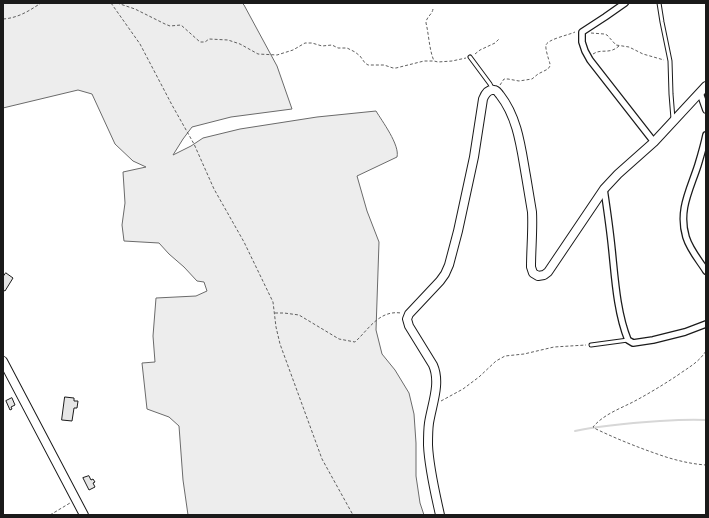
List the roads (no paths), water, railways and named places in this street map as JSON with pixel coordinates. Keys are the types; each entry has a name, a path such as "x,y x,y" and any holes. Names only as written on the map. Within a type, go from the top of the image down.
{"main road":[{"path":"440,515 430,466 428,445 429,424 436,388 435,370 409,326 408,319 409,314 440,281 449,265 474,157 483,99 485,95 488,91 495,90 505,101 512,114 520,142 532,212 531,267 533,273 538,276 544,275 548,272 604,189 618,174 654,142 706,86"},
{"path":"3,361 84,515"}],"street":[{"path":"625,3 606,17 584,30 582,32 582,42 589,58 654,142"},
{"path":"700,93 706,110"},
{"path":"706,135 699,163 683,212 686,237 692,252 706,271"},
{"path":"604,189 612,242 618,300 624,331 628,340 633,343 653,340 685,332 706,324"}],"lane":[{"path":"659,3 670,61 673,121"},
{"path":"470,57 495,90"},
{"path":"591,344 628,340"}],"waterway":[{"path":"575,431 638,423 706,420"}]}
